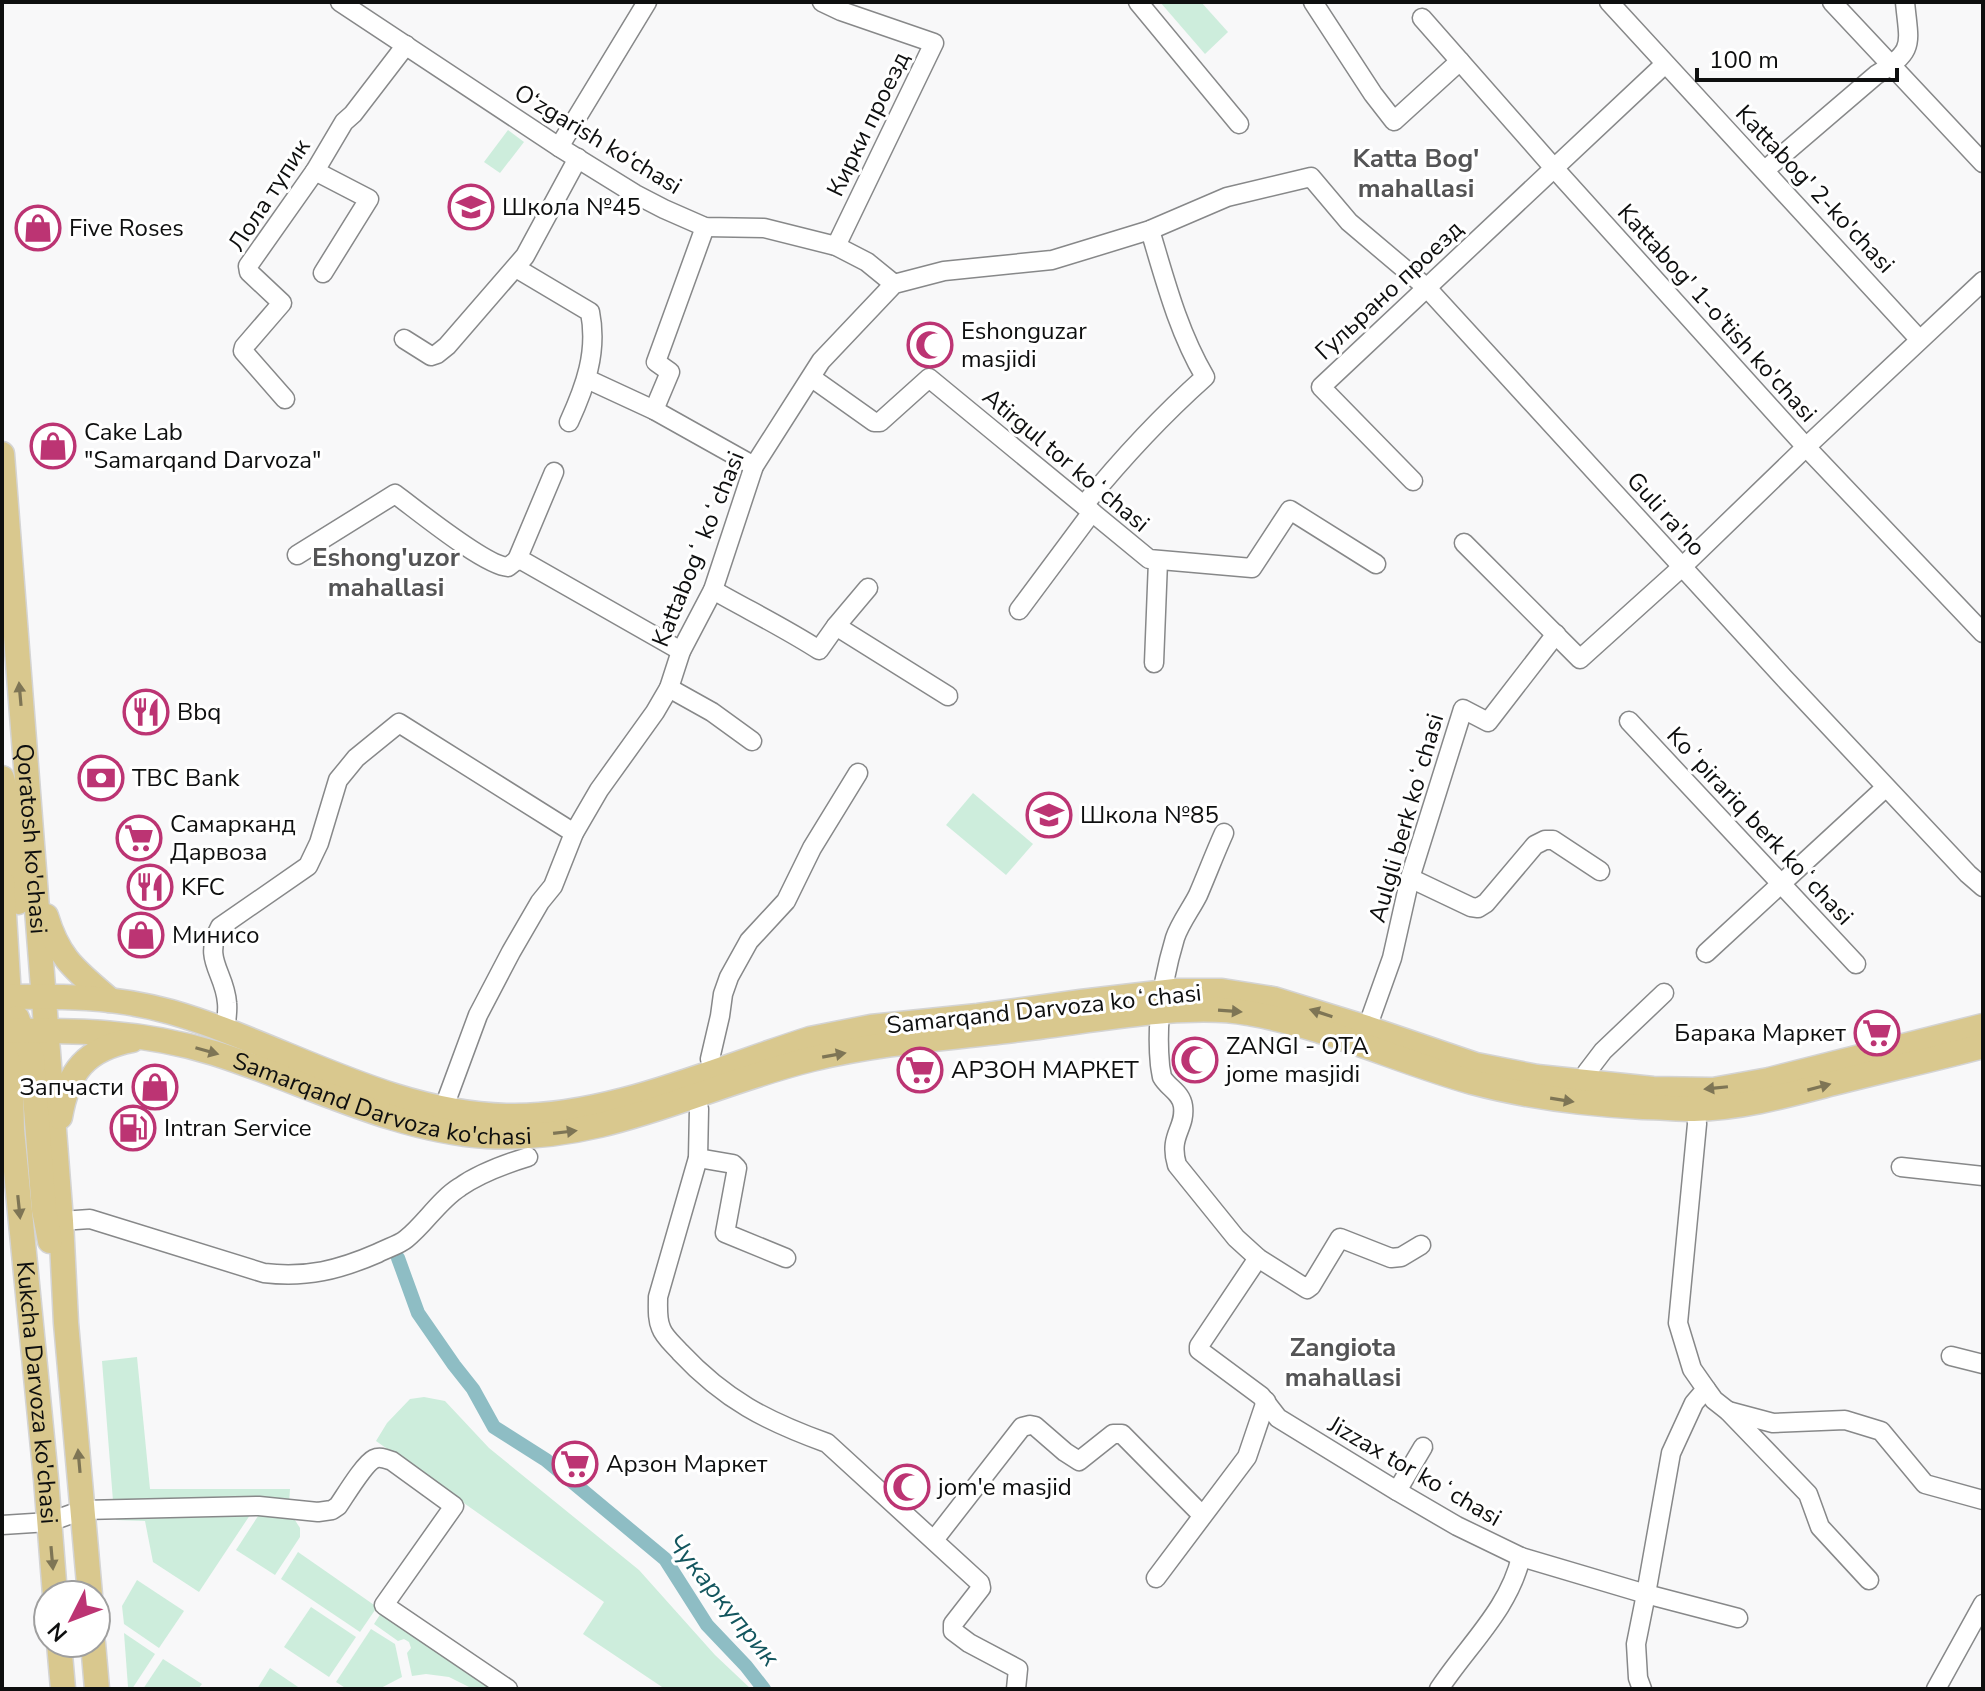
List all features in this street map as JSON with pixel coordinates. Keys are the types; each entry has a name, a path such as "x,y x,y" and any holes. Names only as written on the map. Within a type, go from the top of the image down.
{"main road":[{"name":"Qoratosh ko'chasi","path":"2,454 36,883 21,996"},
{"path":"2,778 11,810 22,969 21,996"},
{"name":"Qoratosh ko'chasi","path":"2,883 21,996 47,1031"},
{"path":"36,883 56,945 72,966 110,1000"},
{"name":"Samarqand Darvoza koʻchasi","path":"1162,1002 1190,990 1249,994 1305,1008 1476,1065 1537,1077 1653,1089 1713,1090 1769,1080 1983,1026"},
{"name":"Samarqand Darvoza ko'chasi","path":"21,996 110,1000 172,1012 225,1030 257,1055 383,1115 434,1129 485,1136 538,1135 588,1128 645,1114 758,1075"},
{"name":"Kukcha Darvoza ko'chasi","path":"21,996 11,1031 12,1130 54,1579"},
{"name":"Samarqand Darvoza koʻchasi","path":"257,1055 389,1094 444,1107 507,1116 579,1111 638,1096 835,1033 900,1034 1162,1002 1247,1013 1298,1025 1471,1081 1535,1096 1592,1104 1696,1109 1774,1099 1983,1046"},
{"path":"11,1031 32,1058 44,1210 66,1323"},
{"name":"Samarqand Darvoza ko'chasi","path":"11,1031 107,1032 154,1038 209,1051 257,1055"},
{"name":"Kukcha Darvoza ko'chasi","path":"47,1031 66,1323 89,1579"},
{"name":"Samarqand Darvoza koʻchasi","path":"758,1075 900,1034"},
{"path":"55,1143 64,1097 80,1066 110,1045 154,1038"},
{"path":"2,1103 12,1130"},
{"path":"60,1659 63,1689"},
{"path":"94,1659 97,1689"}],"street":[{"name":"O‘zgarish ko‘chasi","path":"340,2 362,8 406,45 635,194 705,227 764,228 836,246 867,262 894,284"},
{"path":"559,147 647,2"},
{"name":"Кирки проезд","path":"822,2 934,43 836,246"},
{"path":"1138,2 1239,124"},
{"path":"1313,2 1394,121 1460,61"},
{"name":"Kattabog' 2-ko'chasi","path":"1609,2 1919,339"},
{"path":"1832,2 1983,163"},
{"path":"1765,170 1904,54 1909,45 1905,2"},
{"name":"Kattabog' 1-o'tish ko'chasi","path":"1422,18 1806,447 1983,633"},
{"name":"Лола тупик","path":"285,399 243,351 282,303 247,269 315,171 344,122 406,45"},
{"name":"Гульрано проезд","path":"1413,481 1321,387 1665,64"},
{"path":"404,339 431,356 447,346 525,256 578,158"},
{"path":"315,171 369,199 323,273"},
{"name":"Guli ra'no","path":"1150,230 1227,197 1311,177 1349,222 1427,288 1885,788 1983,887"},
{"path":"654,410 670,372 656,362 705,227"},
{"path":"894,284 944,271 1052,260 1150,230 1182,331 1205,377 1154,424 1122,459 1019,610"},
{"path":"516,268 590,312 592,356 587,379 569,422"},
{"path":"1464,543 1580,659 1682,567 1983,281"},
{"name":"Kattabogʻ koʻchasi","path":"444,1107 478,1015 540,902 553,886 574,833 599,790 669,688 681,651 713,590 754,466 821,361 894,284"},
{"name":"Atirgul tor koʻchasi","path":"812,378 874,422 880,422 929,378 1149,559 1252,568 1290,510 1376,564"},
{"path":"587,379 654,410 754,466"},
{"path":"297,555 395,494 472,550 501,567 508,567 517,560 554,472"},
{"path":"517,560 681,651"},
{"path":"1154,663 1158,561"},
{"path":"713,590 819,650 868,588"},
{"path":"836,626 948,696"},
{"name":"Aulgli berk koʻchasi","path":"1367,1028 1392,958 1410,878 1463,709 1488,722 1556,634"},
{"path":"669,688 712,712 752,741"},
{"name":"Koʻpirariq berk koʻchasi","path":"1629,721 1856,964"},
{"path":"225,1030 227,1003 212,953 220,927 308,866 319,843 338,780 356,758 399,723 574,833"},
{"path":"715,1071 710,1059 729,977 749,941 786,901 812,848 858,773"},
{"path":"1706,953 1885,788"},
{"path":"1224,833 1203,884 1176,936 1162,1002 1162,1077 1182,1101 1184,1116 1174,1143 1177,1165 1236,1238 1258,1258 1307,1289 1340,1238 1391,1258 1401,1257 1421,1245"},
{"path":"1410,878 1478,908 1486,903 1535,845 1545,840 1553,840 1600,871"},
{"path":"1585,1083 1587,1072 1603,1051 1664,993"},
{"path":"695,1098 699,1109 698,1158 658,1297 661,1331 720,1390 752,1412 827,1443 982,1585 953,1624 953,1631 1018,1669 1016,1689"},
{"path":"1696,1109 1678,1323 1692,1369 1714,1400 1808,1494 1820,1527 1869,1580"},
{"path":"61,1221 90,1219 264,1273 304,1275 338,1269 405,1241 459,1187 503,1165 528,1157"},
{"path":"698,1158 733,1164 737,1168 725,1233 786,1258"},
{"path":"1901,1167 1983,1176"},
{"name":"Jizzax tor koʻchasi","path":"1258,1258 1199,1350 1266,1401 1278,1418 1457,1526 1521,1557 1738,1618"},
{"path":"1951,1356 1983,1364"},
{"path":"1642,1689 1638,1678 1636,1644 1671,1453 1694,1403 1706,1389"},
{"path":"1156,1578 1247,1457 1266,1401"},
{"path":"1728,1411 1773,1423 1845,1420 1881,1431 1925,1484 1983,1500"},
{"path":"934,1540 1022,1427 1030,1425 1079,1461 1113,1434 1122,1434 1202,1515"},
{"path":"1397,1491 1423,1447"},
{"path":"2,1525 49,1522 83,1510 259,1506 318,1512 332,1510 368,1464 383,1458 392,1461 454,1506 384,1605 508,1689"},
{"path":"1439,1689 1500,1608 1517,1576 1521,1557"},
{"path":"1936,1689 1977,1628 1983,1604"}],"green space":[{"path":"1160,2 1201,2 1228,32 1205,54"},
{"path":"508,130 524,142 500,173 484,162"},
{"path":"973,793 1033,844 1006,875 946,825"},
{"path":"137,1357 150,1489 290,1489 289,1504 113,1501 102,1361"},
{"path":"424,1397 445,1401 489,1448 639,1570 715,1655 751,1689 665,1689 583,1634 604,1602 376,1441 387,1423 410,1399"},
{"path":"260,1513 293,1517 300,1528 300,1537 275,1575 236,1550"},
{"path":"115,1515 250,1515 199,1592 153,1562 145,1521 116,1520"},
{"path":"298,1552 377,1607 360,1632 281,1579"},
{"path":"137,1580 184,1611 159,1648 124,1624 122,1606"},
{"path":"311,1607 356,1637 329,1677 284,1647"},
{"path":"383,1610 496,1689 473,1689 449,1677 412,1676 407,1653 411,1648 409,1642 404,1639 398,1641 374,1624"},
{"path":"371,1629 395,1644 402,1677 379,1689 347,1689 336,1682"},
{"path":"124,1633 155,1654 132,1689 128,1687"},
{"path":"163,1659 202,1684 198,1689 143,1689"},
{"path":"270,1668 301,1689 257,1689"}],"waterway":[{"name":"Чукаркуприк","path":"398,1258 418,1313 473,1389 494,1427 546,1460 665,1559 707,1625 764,1689"}],"place":[{"name":"Школа №45","path":"471,207"},
{"name":"Five Roses","path":"38,228"},
{"name":"Eshonguzar masjidi","path":"930,345"},
{"name":"Cake Lab \"Samarqand Darvoza\"","path":"53,446"},
{"name":"Bbq","path":"146,712"},
{"name":"TBC Bank","path":"101,778"},
{"name":"Школа №85","path":"1049,815"},
{"name":"Самарканд Дарвоза","path":"139,838"},
{"name":"KFC","path":"150,887"},
{"name":"Минисо","path":"141,935"},
{"name":"Барака Маркет","path":"1877,1033"},
{"name":"ZANGI - OTA jome masjidi","path":"1195,1060"},
{"name":"АРЗОН МАРКЕТ","path":"920,1070"},
{"name":"Запчасти","path":"155,1087"},
{"name":"Intran Service","path":"133,1128"},
{"name":"Арзон Маркет","path":"575,1464"},
{"name":"jom'e masjid","path":"907,1487"}],"district":[{"name":"Katta Bog' mahallasi","path":"1416,173"},
{"name":"Eshong'uzor mahallasi","path":"386,572"},
{"name":"Zangiota mahallasi","path":"1343,1362"}]}
